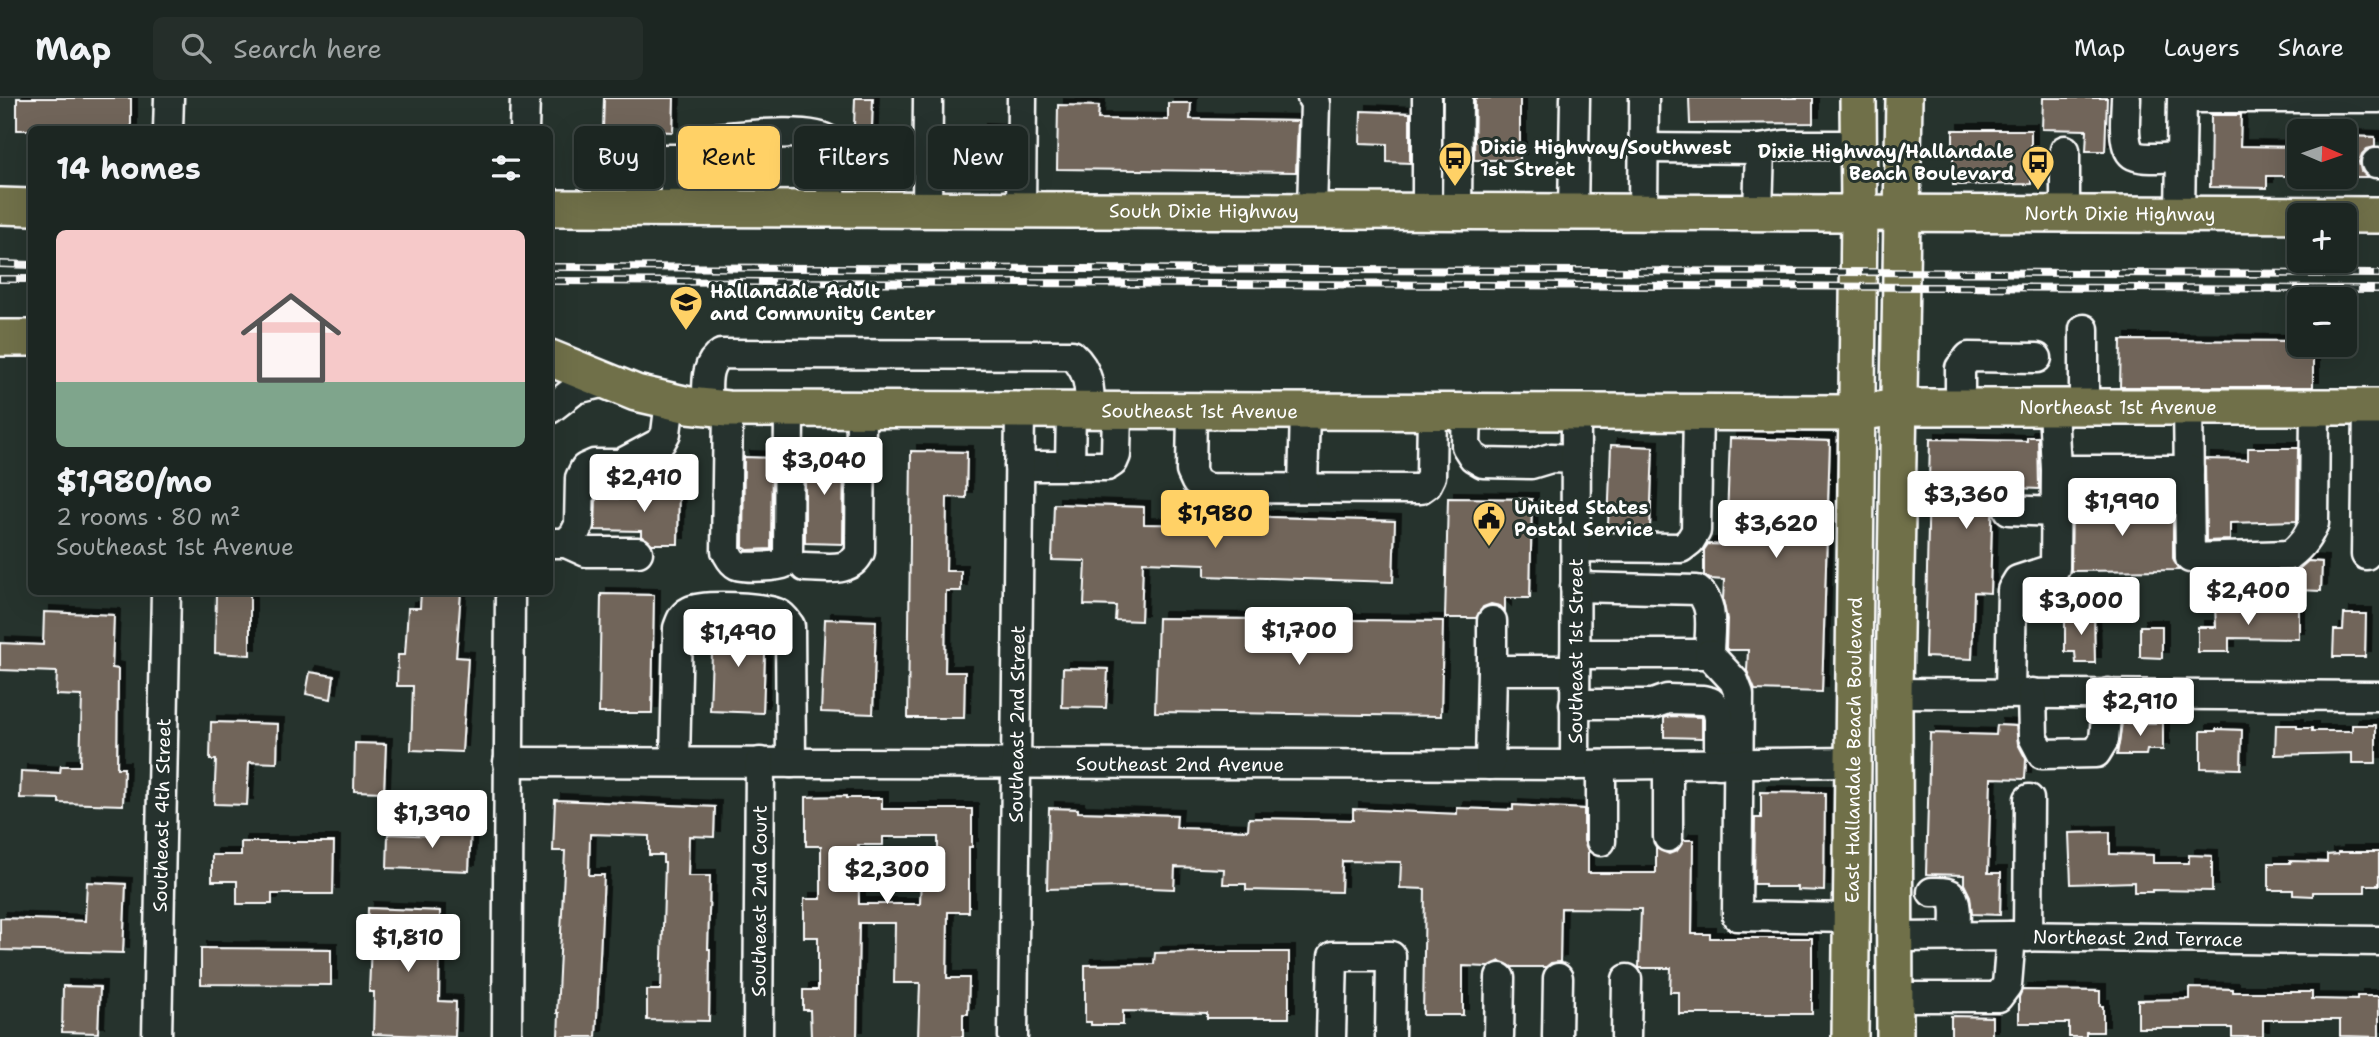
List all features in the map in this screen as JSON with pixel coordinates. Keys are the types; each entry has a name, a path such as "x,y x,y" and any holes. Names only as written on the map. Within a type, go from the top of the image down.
{"main road":[{"name":"East Hallandale Beach Boulevard","path":"1850,1037 1858,98"},
{"name":"East Hallandale Beach Boulevard","path":"1895,1037 1894,693 1904,98"},
{"path":"0,206 28,206"},
{"name":"South Dixie Highway","path":"553,208 927,211 1859,211"},
{"name":"North Dixie Highway","path":"1859,211 2379,215"},
{"path":"0,338 28,338"},
{"name":"Southeast 1st Avenue","path":"553,359 636,393 717,408 1857,413"},
{"name":"Northeast 1st Avenue","path":"1857,413 1898,407 2374,407"},
{"path":"1852,762 1875,802 1876,917 1896,937"},
{"path":"1850,995 1861,1037"}],"street":[{"path":"168,126 169,98"},
{"path":"524,126 525,98"},
{"path":"927,211 928,98"},
{"path":"1021,211 1022,98"},
{"path":"1312,98 1315,103 1312,210"},
{"path":"1427,98 1442,210"},
{"path":"1442,210 1458,98"},
{"path":"1573,211 1575,98"},
{"path":"1643,211 1644,98"},
{"path":"2126,98 2125,144 2129,152 2135,156 2181,157"},
{"path":"2180,213 2182,98 2379,98"},
{"path":"687,209 703,155 717,138 804,134 824,136 829,141 832,210"},
{"path":"1644,148 1760,149 1784,145 1858,145"},
{"path":"1758,211 1760,149"},
{"path":"2064,212 2065,150"},
{"path":"664,159 676,159 687,209"},
{"path":"2084,329 2056,470 2055,568 2018,580 2012,590 2021,692 2033,737 2042,754 2096,752 2104,740 2108,693"},
{"path":"789,408 788,556 785,563 778,566 738,566 726,551 717,408 708,366 713,358 721,354 1072,355 1081,362 1087,375 1093,410 1116,455 1113,462 1107,466 1019,466"},
{"path":"1959,407 1960,368 1969,357 2037,358"},
{"path":"553,407 576,389 606,382"},
{"path":"558,543 574,535 579,526 580,478 585,468 594,464 620,464 661,442 666,433 670,401"},
{"path":"2188,405 2190,558 2290,555 2300,548 2314,523 2315,406"},
{"path":"2366,555 2374,407"},
{"path":"805,567 846,567 856,561 860,552 861,408"},
{"name":"Southeast 2nd Street","path":"1013,1037 1020,409"},
{"path":"1070,466 1093,410"},
{"path":"1303,488 1305,410"},
{"path":"1192,411 1191,471 1196,482 1206,488 1420,489 1427,484 1430,476 1432,411"},
{"path":"1467,411 1466,446 1473,457 1483,463 1531,464 1551,458 1575,458"},
{"name":"Southeast 1st Street","path":"1576,411 1574,704 1601,841"},
{"path":"1576,547 1681,548 1690,541 1696,531 1698,412"},
{"path":"2056,470 2189,470"},
{"path":"2008,510 2056,512"},
{"path":"558,543 586,552 638,552"},
{"path":"1575,587 1697,590 1705,596 1709,605 1709,654 1734,681 1739,694 1729,764"},
{"name":"Southeast 4th Street","path":"157,1037 166,595"},
{"path":"507,1037 510,595"},
{"path":"675,761 678,628 682,617 688,612 718,607 770,610 782,615 790,626 791,762"},
{"path":"1490,765 1492,621"},
{"path":"1492,670 1709,654"},
{"path":"1894,693 2379,696"},
{"path":"1574,704 1653,704 1667,699 1711,702 1717,709 1729,764 1737,916 1851,918"},
{"name":"Southeast 2nd Avenue","path":"508,762 1588,765 1852,762"},
{"name":"Southeast 2nd Court","path":"758,1037 760,762"},
{"path":"1668,764 1668,837"},
{"path":"1896,997 1998,998 2007,985 2019,937 2029,799"},
{"path":"1932,892 1946,893 1955,900 1955,936"},
{"name":"Northeast 2nd Terrace","path":"1896,937 2379,941"},
{"path":"1331,1037 1333,956 1391,956 1390,1037"},
{"path":"1499,1037 1500,978"},
{"path":"1557,1037 1558,978"},
{"path":"1626,1037 1627,979"}],"building":[{"path":"17,98 131,98 131,126 28,126 28,130 17,130"},
{"path":"604,98 674,98 673,132 664,132 664,126 603,126"},
{"path":"855,98 873,98 872,126 854,126"},
{"path":"1475,98 1520,98 1520,160 1474,160"},
{"path":"1689,98 1813,98 1813,123 1690,124"},
{"path":"2043,98 2107,98 2105,151 2086,151 2087,130 2042,129"},
{"path":"1168,103 1191,103 1190,119 1298,121 1296,172 1057,169 1058,105 1099,106 1098,119 1168,120"},
{"path":"1361,111 1410,113 1410,163 1387,162 1387,144 1360,143"},
{"path":"2211,115 2241,115 2240,146 2287,147 2287,176 2267,176 2267,188 2210,187"},
{"path":"1953,130 2031,130 2031,184 1953,185"},
{"path":"2357,136 2375,137 2375,147 2367,149 2359,162 2361,171 2368,177 2357,177"},
{"path":"2121,340 2287,341 2287,357 2313,357 2313,387 2120,387"},
{"path":"2027,437 2038,437 2039,489 1993,487 1990,593 1974,592 1972,659 1925,657 1930,439 2027,441"},
{"path":"1730,438 1830,441 1822,692 1755,690 1747,671 1748,650 1726,648 1724,580 1704,576 1704,550 1708,544 1726,545"},
{"path":"1611,445 1653,447 1650,528 1608,526"},
{"path":"2248,448 2298,448 2297,521 2230,523 2230,540 2206,541 2205,459 2248,460"},
{"path":"805,450 844,451 843,544 805,543"},
{"path":"911,451 967,452 966,498 947,497 946,571 961,571 961,591 946,591 945,672 965,672 964,718 908,718"},
{"path":"744,457 772,458 771,549 748,550 743,547"},
{"path":"646,481 679,482 678,544 652,544 641,536 641,531 595,530 596,498 646,499"},
{"name":"United States Postal Service","path":"1448,498 1532,499 1530,598 1505,598 1505,611 1500,606 1491,604 1483,607 1476,618 1445,618"},
{"path":"1054,504 1144,507 1144,524 1206,525 1206,515 1395,521 1393,582 1205,576 1205,564 1143,562 1141,621 1115,620 1116,606 1084,605 1086,561 1052,560"},
{"path":"2072,506 2173,506 2173,558 2179,570 2071,571"},
{"path":"2308,561 2322,562 2321,591 2298,590 2299,569"},
{"path":"601,594 654,595 652,713 599,713"},
{"path":"216,595 250,595 250,655 215,653"},
{"path":"421,595 461,595 456,657 468,658 462,752 411,750 413,686 397,686 398,655 405,655 408,608 420,608"},
{"path":"2215,607 2299,608 2299,639 2229,638 2229,652 2198,652 2198,627 2216,627"},
{"path":"44,612 114,615 112,668 118,669 117,768 124,768 123,805 59,803 59,799 20,798 21,771 60,773 61,766 80,766 82,696 56,695 57,672 0,670 0,643 43,645"},
{"path":"2094,613 2095,663 2076,663 2075,652 2065,652 2065,614"},
{"path":"2344,614 2366,614 2365,657 2333,657 2334,630 2343,630"},
{"path":"1158,618 1443,621 1441,716 1155,712"},
{"path":"825,619 876,621 873,714 821,712"},
{"path":"713,624 766,627 763,713 710,711"},
{"path":"2140,626 2162,626 2162,658 2140,657"},
{"path":"1063,668 1108,669 1106,708 1062,707"},
{"path":"310,672 334,676 331,699 306,694"},
{"path":"1702,717 1702,738 1664,737 1664,718"},
{"path":"211,722 278,724 277,763 249,762 247,805 214,804 216,760 210,760"},
{"path":"2122,723 2163,723 2163,750 2147,750 2146,755 2117,755"},
{"path":"1997,725 2016,726 2018,744 2026,759 2025,779 1991,778 1988,873 2001,873 2000,915 1972,914 1964,875 1926,874 1930,733 1996,735"},
{"path":"2276,725 2297,725 2297,728 2312,728 2312,731 2352,731 2352,725 2376,725 2376,763 2352,763 2352,753 2275,755"},
{"path":"2242,730 2241,769 2201,768 2201,731"},
{"path":"355,743 386,744 384,792 354,791"},
{"path":"1761,792 1825,793 1824,891 1754,884 1755,818 1761,818"},
{"path":"806,797 882,798 882,809 972,809 969,912 948,912 947,978 969,978 968,1014 963,1014 963,1037 918,1037 920,983 894,983 895,923 859,923 857,1037 811,1037 810,1010 803,1010 803,990 818,990 818,937 804,937 804,899 821,899 821,846 806,846","holes":["883,837 938,837 938,875 921,875 920,904 859,904 858,845 883,845"]},
{"path":"555,800 715,807 714,837 689,836 688,876 710,876 709,1021 647,1020 647,990 661,990 665,863 663,855 649,855 649,836 590,834 589,875 604,875 596,1037 558,1037 565,851 553,851"},
{"path":"1513,805 1584,809 1588,873 1656,873 1656,848 1669,854 1677,851 1684,840 1693,840 1692,934 1710,934 1710,938 1812,938 1812,1014 1679,1014 1679,992 1670,992 1671,968 1639,968 1641,909 1561,908 1560,962 1546,967 1512,967 1500,961 1488,967 1463,966 1463,1015 1423,1015 1425,889 1400,888 1401,862 1342,861 1341,892 1246,890 1246,884 1223,884 1224,869 1175,867 1174,889 1047,889 1049,808 1078,809 1078,812 1177,815 1176,828 1248,830 1249,818 1353,820 1353,809 1457,814 1457,808 1513,810"},
{"path":"438,824 471,825 469,871 387,868 388,834 438,836"},
{"path":"2110,832 2110,854 2153,855 2153,863 2189,863 2189,855 2212,856 2212,891 2134,892 2134,882 2071,884 2069,833"},
{"path":"241,842 334,842 333,894 272,894 272,904 237,904 237,881 212,881 212,855 241,855"},
{"path":"2338,852 2379,852 2379,885 2365,885 2365,892 2313,892 2313,896 2293,895 2293,890 2269,890 2269,863 2327,862 2327,855"},
{"path":"87,882 126,884 123,953 0,950 0,918 85,921"},
{"path":"368,908 440,911 439,1001 456,1002 455,1037 373,1034 374,992 369,992 371,943 367,943"},
{"path":"201,948 331,949 331,985 201,984"},
{"path":"1289,952 1289,1018 1207,1018 1207,1013 1123,1011 1123,1025 1091,1025 1091,1022 1085,1022 1085,965 1154,964 1155,953"},
{"path":"63,986 100,987 98,1033 62,1032"},
{"path":"2190,988 2233,989 2233,992 2312,992 2312,999 2357,1000 2357,996 2379,996 2379,1037 2340,1036 2340,1020 2263,1020 2263,1037 2232,1037 2232,1028 2138,1028 2138,1000 2190,999"},
{"path":"2022,990 2100,991 2103,1032 2086,1032 2086,1037 2069,1037 2069,1023 2019,1023 2019,997"},
{"path":"1951,1016 1992,1017 1992,1037 1951,1037"}],"railway":[{"path":"0,264 28,265"},
{"path":"553,267 2379,274"},
{"path":"0,279 28,279"},
{"path":"553,281 2379,289"}],"place":[{"name":"Dixie Highway/Southwest 1st Street","path":"1455,188"},
{"name":"Dixie Highway/Hallandale Beach Boulevard","path":"2038,192"},
{"name":"Hallandale Adult and Community Center","path":"686,332"},
{"name":"United States Postal Service","path":"1489,548"}]}
